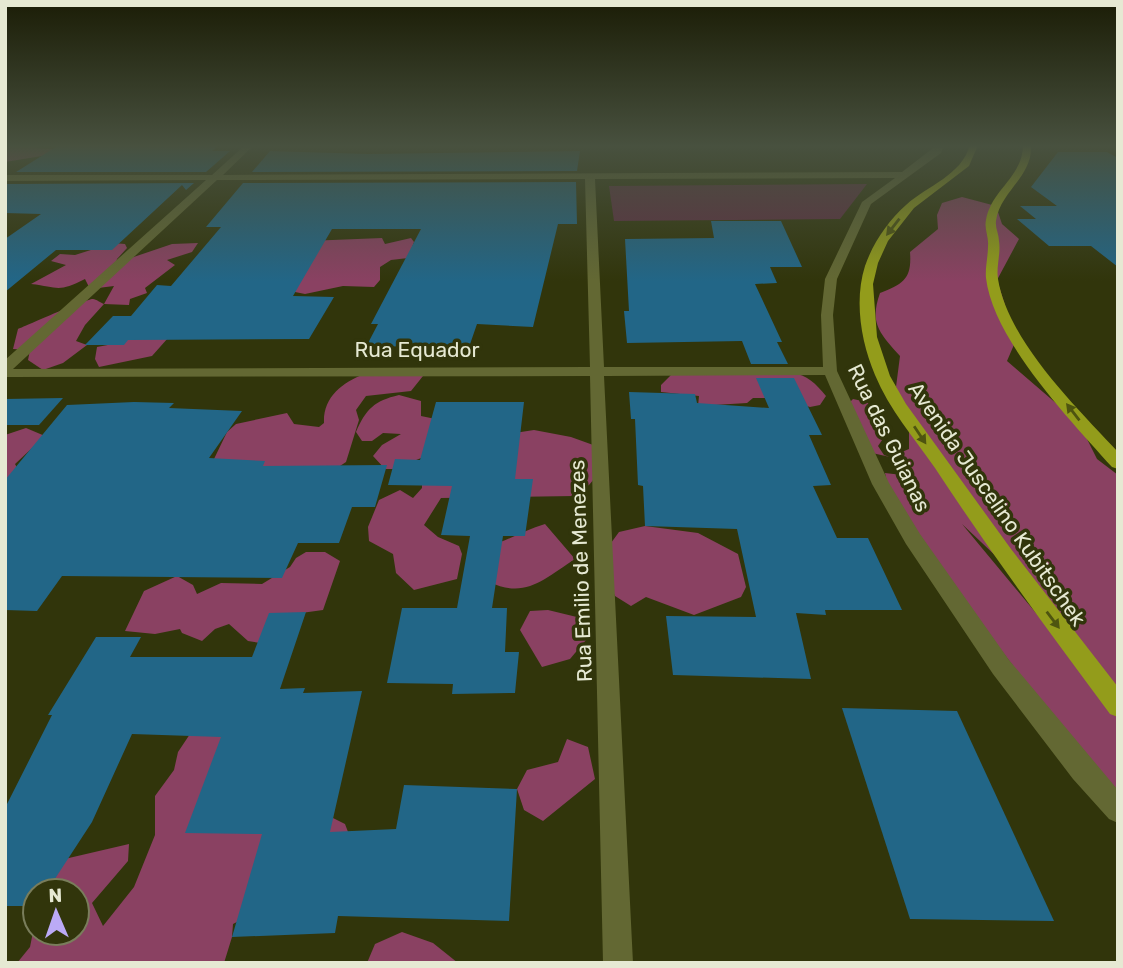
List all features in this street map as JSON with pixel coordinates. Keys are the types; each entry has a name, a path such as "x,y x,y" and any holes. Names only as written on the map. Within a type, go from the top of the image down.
{"main road":[{"name":"Avenida Juscelino Kubitschek","path":"933,190 910,206 889,231 877,253 867,284 871,338 888,386 972,511 1118,706"},
{"path":"1009,190 991,220 994,243 992,279 1003,313 1029,355 1082,423 1118,463"}],"street":[{"path":"5,370 201,190"},
{"name":"Rua Emilio de Menezes","path":"591,190 618,963"},
{"name":"Rua das Guianas","path":"882,190 867,202 831,279 827,314 830,371 881,484 914,539 1001,667 1082,770 1118,810"},
{"name":"Rua Equador","path":"5,370 830,371"}],"shaded area":[{"path":"610,190 862,190 840,219 614,221"},
{"path":"962,197 996,206 1002,224 1019,239 997,280 1016,340 1007,361 1079,423 1097,459 1118,475 1118,699 1000,560 962,524 1118,712 1118,803 965,603 888,487 885,473 902,475 890,457 909,449 909,417 896,387 900,356 878,328 876,320 880,293 905,279 910,268 910,252 938,229 937,215 942,203"},
{"path":"382,238 385,244 411,238 414,242 408,258 391,260 380,267 380,280 374,287 343,286 305,294 290,291 307,241"},
{"path":"113,243 125,244 127,248 116,263 172,244 198,243 192,252 167,260 175,265 145,288 147,293 130,299 129,305 104,304 114,286 90,289 85,279 63,288 31,284 66,265 51,261 60,254 75,255"},
{"path":"94,299 104,304 85,325 76,341 87,345 63,363 43,370 28,360 30,350 13,349 18,329 89,300"},
{"path":"136,327 168,338 152,356 99,367 95,359 97,347 113,344"},
{"path":"791,373 811,380 818,387 826,396 820,405 810,407 780,398 753,398 747,403 698,406 699,396 661,392 661,385 671,375"},
{"path":"364,374 423,376 411,391 366,396 356,410 359,420 346,462 334,470 270,470 214,459 227,432 236,424 287,413 294,424 319,427 324,423 327,406 335,392"},
{"path":"399,395 421,401 421,416 508,434 534,430 571,437 596,446 596,475 589,486 575,496 441,498 424,525 438,537 459,546 462,554 457,579 414,590 396,573 393,554 369,541 368,527 379,500 400,490 413,498 422,488 422,471 431,454 394,469 385,469 373,456 382,445 401,434 383,433 372,441 362,441 356,432 363,417 372,407"},
{"path":"853,399 867,402 889,430 878,446 884,455 890,457 872,453 849,403"},
{"path":"26,428 45,436 15,464 20,473 5,559 5,435"},
{"path":"545,524 575,559 544,580 524,587 502,587 489,582 489,546"},
{"path":"645,526 698,533 738,554 746,587 741,597 694,615 646,597 631,606 615,596 611,587 611,543 619,532"},
{"path":"306,552 325,552 340,561 323,610 294,614 260,643 248,641 229,624 215,629 202,641 182,633 180,629 155,634 125,631 144,591 177,576 193,585 197,594 221,583 262,584 290,567 296,558"},
{"path":"548,610 585,619 586,640 570,659 542,667 520,630 530,611"},
{"path":"198,722 226,731 207,828 254,833 323,813 345,824 353,845 328,874 233,924 224,963 17,963 30,947 91,947 91,877 46,877 56,861 129,844 128,861 92,903 103,926 134,887 155,835 155,796 174,770 178,752"},
{"path":"567,739 588,747 595,779 543,821 524,810 517,789 527,770 558,762"},
{"path":"402,932 433,943 458,963 367,963 375,944"}],"building":[{"path":"5,190 176,190 112,250 56,250 5,292 5,239 41,214 5,213"},
{"path":"237,190 576,190 577,224 558,224 533,327 477,324 468,350 367,345 378,324 371,324 421,229 332,229 293,296 334,297 309,339 128,340 124,345 85,345 113,316 131,316 157,285 171,286 221,227 206,227"},
{"path":"1035,190 1118,190 1118,267 1091,246 1049,246 1017,219 1036,219 1020,206 1057,206"},
{"path":"711,221 781,221 802,267 770,267 777,283 755,284 782,342 777,342 788,364 751,364 742,341 627,343 624,311 629,311 625,239 714,238"},
{"path":"756,378 794,378 822,435 809,435 831,485 813,486 837,538 868,538 902,610 825,610 826,615 796,613 811,679 673,675 666,616 756,617 737,529 645,526 643,486 638,485 635,419 631,419 629,392 695,394 697,403 769,408"},
{"path":"63,398 39,425 5,425 5,399"},
{"path":"436,402 524,402 515,479 533,479 525,536 503,536 492,608 507,608 505,652 519,652 515,693 452,694 453,684 387,683 402,608 457,608 470,536 441,535 452,486 388,485 395,459 420,460"},
{"path":"174,403 169,408 242,411 209,458 265,461 263,466 387,465 375,507 352,507 339,543 298,543 282,578 62,576 37,611 5,610 5,480 67,405"},
{"path":"306,612 280,689 305,688 303,693 362,691 330,832 396,829 404,785 517,789 509,921 338,916 335,933 232,937 262,834 185,833 221,737 132,734 92,822 56,877 21,877 21,906 5,906 5,808 52,715 48,715 96,637 141,637 130,657 252,657 269,613"},
{"path":"842,708 957,711 1054,921 910,919"}]}
